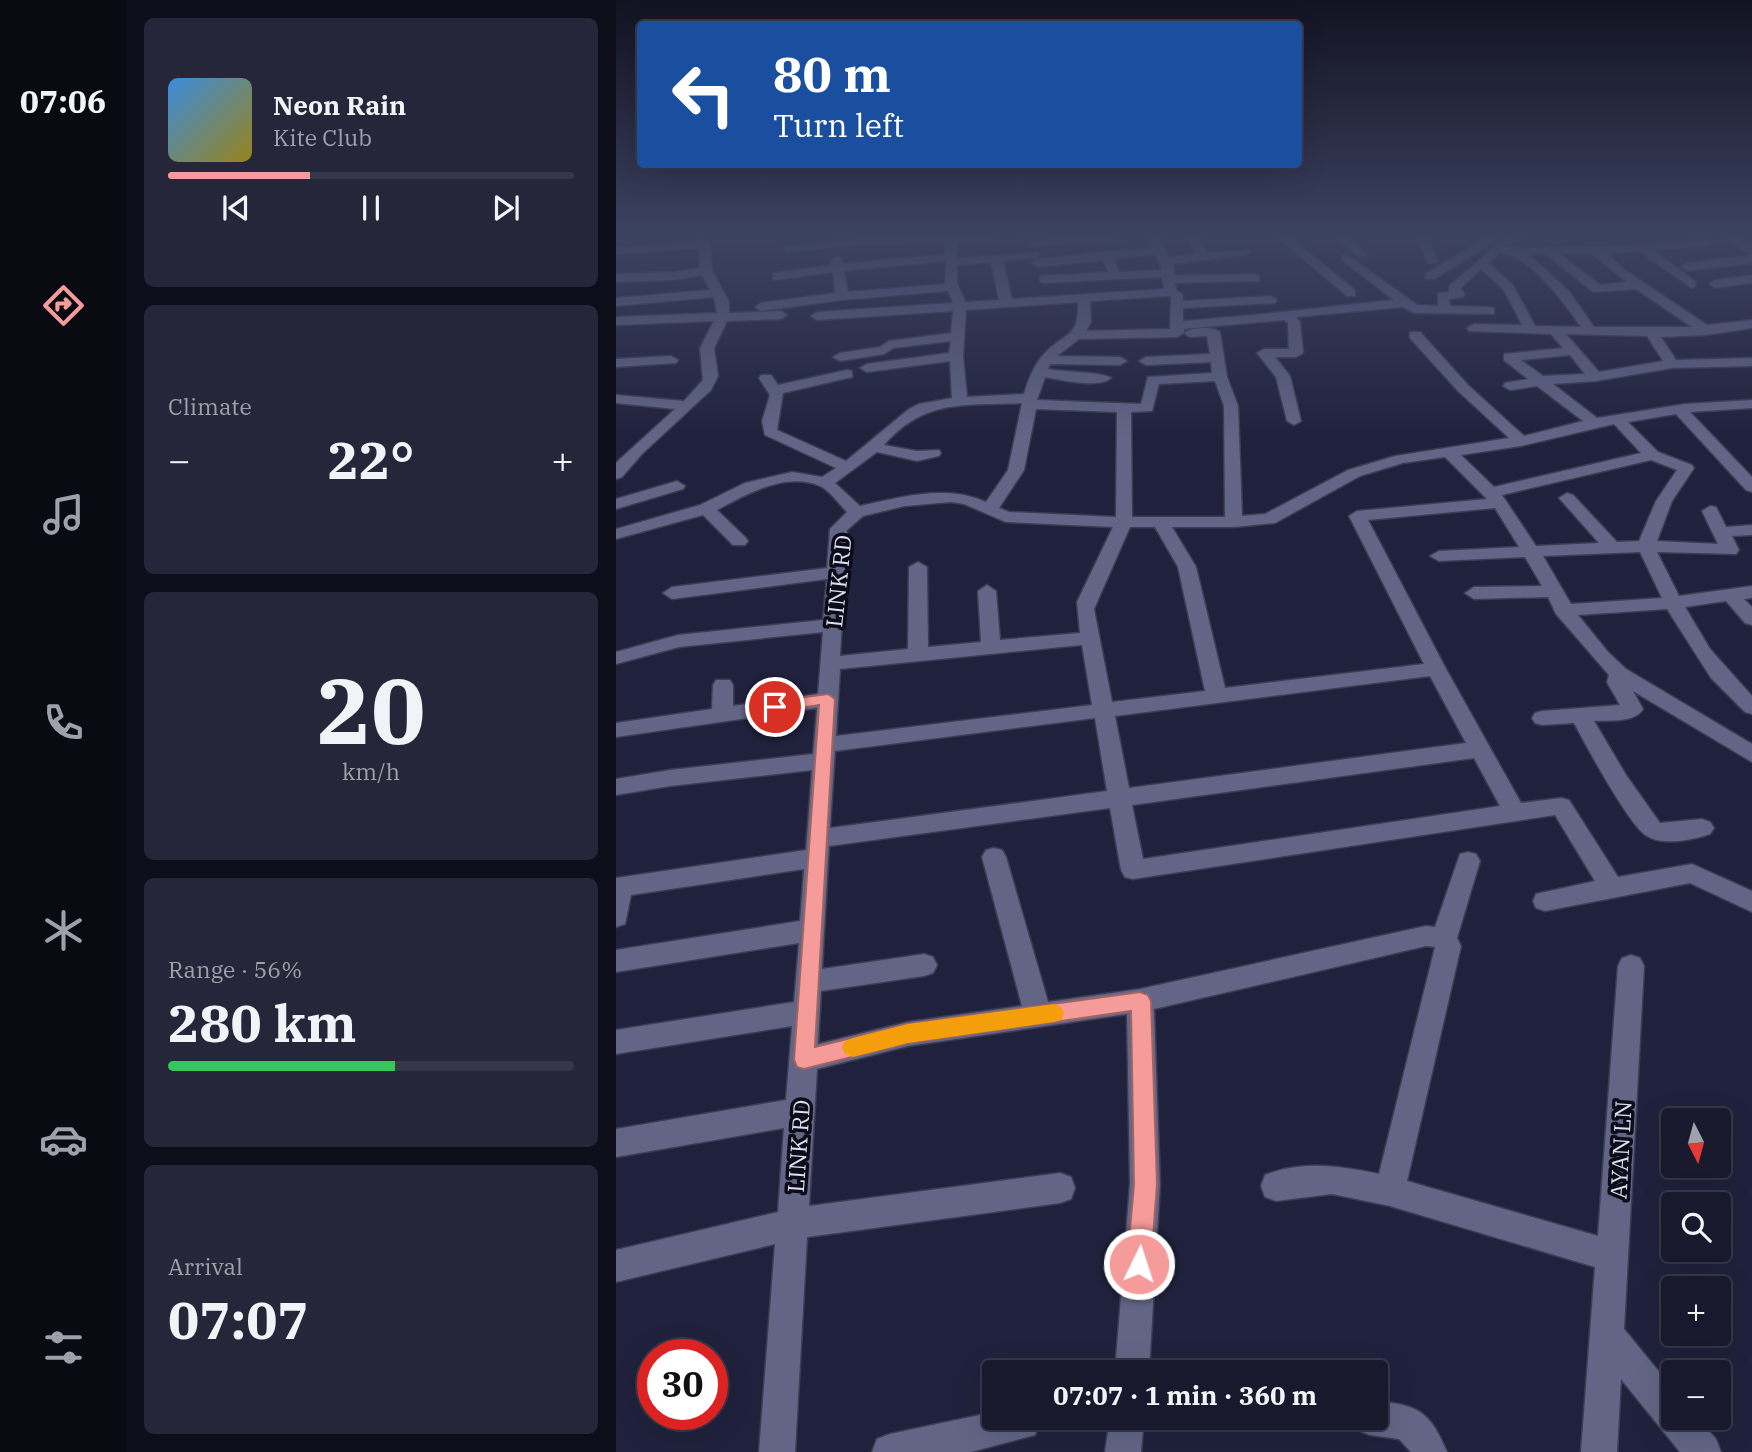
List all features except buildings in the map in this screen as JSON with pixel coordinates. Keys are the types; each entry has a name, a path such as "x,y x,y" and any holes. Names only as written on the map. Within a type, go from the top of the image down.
{"street":[{"path":"616,474 623,463 658,429 687,406 710,381 707,348 720,320 719,303"},
{"path":"616,335 720,320 808,303"},
{"path":"817,316 994,303"},
{"path":"990,509 1016,470 1029,401 1042,366 1077,335 1084,322 1084,303"},
{"path":"1130,303 1131,313"},
{"path":"1177,329 1177,305 1219,303"},
{"path":"1077,335 1177,329 1405,303 1414,309 1445,310 1487,306 1493,329"},
{"path":"1443,303 1445,310"},
{"path":"1517,303 1531,330"},
{"path":"1571,303 1590,331"},
{"path":"1662,303 1701,331 1728,362"},
{"path":"958,402 956,356 960,305"},
{"path":"616,321 720,320 781,315"},
{"path":"1287,316 1294,322 1296,353 1264,353 1283,376 1294,421"},
{"path":"1474,328 1651,332 1701,331 1752,324"},
{"path":"1735,326 1752,334"},
{"path":"1177,329 1213,332 1220,377 1230,406 1234,522"},
{"path":"1555,330 1597,377"},
{"path":"1651,332 1672,364"},
{"path":"1415,335 1463,388 1521,441"},
{"path":"841,357 884,350 888,345 959,336"},
{"path":"1573,351 1509,357 1594,423"},
{"path":"867,368 956,356"},
{"path":"1146,361 1216,358"},
{"path":"616,363 671,360"},
{"path":"1042,366 1120,361"},
{"path":"1510,386 1597,377 1672,364 1752,362"},
{"path":"1042,366 1074,378 1104,378"},
{"path":"847,374 770,384 777,401 769,421 770,432 847,467"},
{"path":"825,482 873,447 887,432 924,407 958,402 1029,401 1147,408 1153,380 1220,377"},
{"path":"616,399 687,406"},
{"path":"677,486 617,500 623,532 706,509 751,486 792,477 825,482 857,512 905,501 951,497 968,499 1006,517 1124,522 1234,522 1269,519 1354,473 1401,458 1521,441 1594,423 1679,409 1752,404"},
{"path":"1124,408 1124,522 1086,602 1133,870 1561,806 1612,888"},
{"path":"1679,409 1752,487"},
{"path":"1617,419 1653,454 1686,468 1664,501 1646,545 1672,603 1706,657 1752,707"},
{"path":"873,447 917,456 933,453"},
{"path":"1449,452 1495,498 1530,551 1563,610 1594,650 1619,674 1752,754"},
{"path":"1515,812 1436,669 1357,516 1495,498 1653,454"},
{"path":"1567,498 1612,547"},
{"path":"706,509 739,541"},
{"path":"1439,555 1646,545 1730,550 1710,511"},
{"name":"LINK RD","path":"777,1452 839,529 857,512"},
{"path":"1160,522 1187,567 1216,697"},
{"path":"1721,532 1752,530"},
{"path":"918,567 918,656"},
{"path":"672,593 836,572"},
{"path":"987,591 991,648"},
{"path":"1474,593 1552,591"},
{"path":"1563,610 1672,603 1752,592"},
{"path":"1731,595 1752,619"},
{"path":"616,658 678,642 833,625"},
{"path":"831,663 1091,638"},
{"path":"616,787 823,753 1104,712 1436,669"},
{"path":"1542,718 1633,709 1619,687 1619,674"},
{"path":"722,715 723,685"},
{"path":"616,730 828,699"},
{"path":"1580,715 1618,781 1652,830 1661,833 1702,828"},
{"path":"616,917 618,888 817,849 1120,798 1481,749"},
{"path":"994,857 1038,1016"},
{"path":"1390,1191 1448,946 1444,938 1468,861"},
{"path":"1545,901 1692,873 1752,902"},
{"path":"616,961 812,930"},
{"path":"804,1060 908,1034 1140,1001 1426,936 1444,938"},
{"path":"809,982 924,965"},
{"name":"AYAN LN","path":"1599,1452 1631,966"},
{"path":"1133,1360 1145,1184 1140,1001"},
{"path":"616,1042 807,1012"},
{"path":"616,1143 801,1111"},
{"path":"1276,1186 1332,1180 1390,1191 1613,1256"},
{"path":"616,1266 793,1224 1059,1188"},
{"path":"1607,1335 1661,1401"},
{"path":"1388,1420 1405,1421 1424,1434 1429,1452"},
{"path":"890,1452 991,1430"},
{"path":"1123,1452 1126,1430"},
{"path":"1685,1430 1703,1452"}],"slow traffic":[{"path":"853,1048 908,1034 1054,1013"}],"route":[{"path":"775,707 828,699 820,782 804,1060 908,1034 1140,1001 1145,1184 1139,1264"}]}
